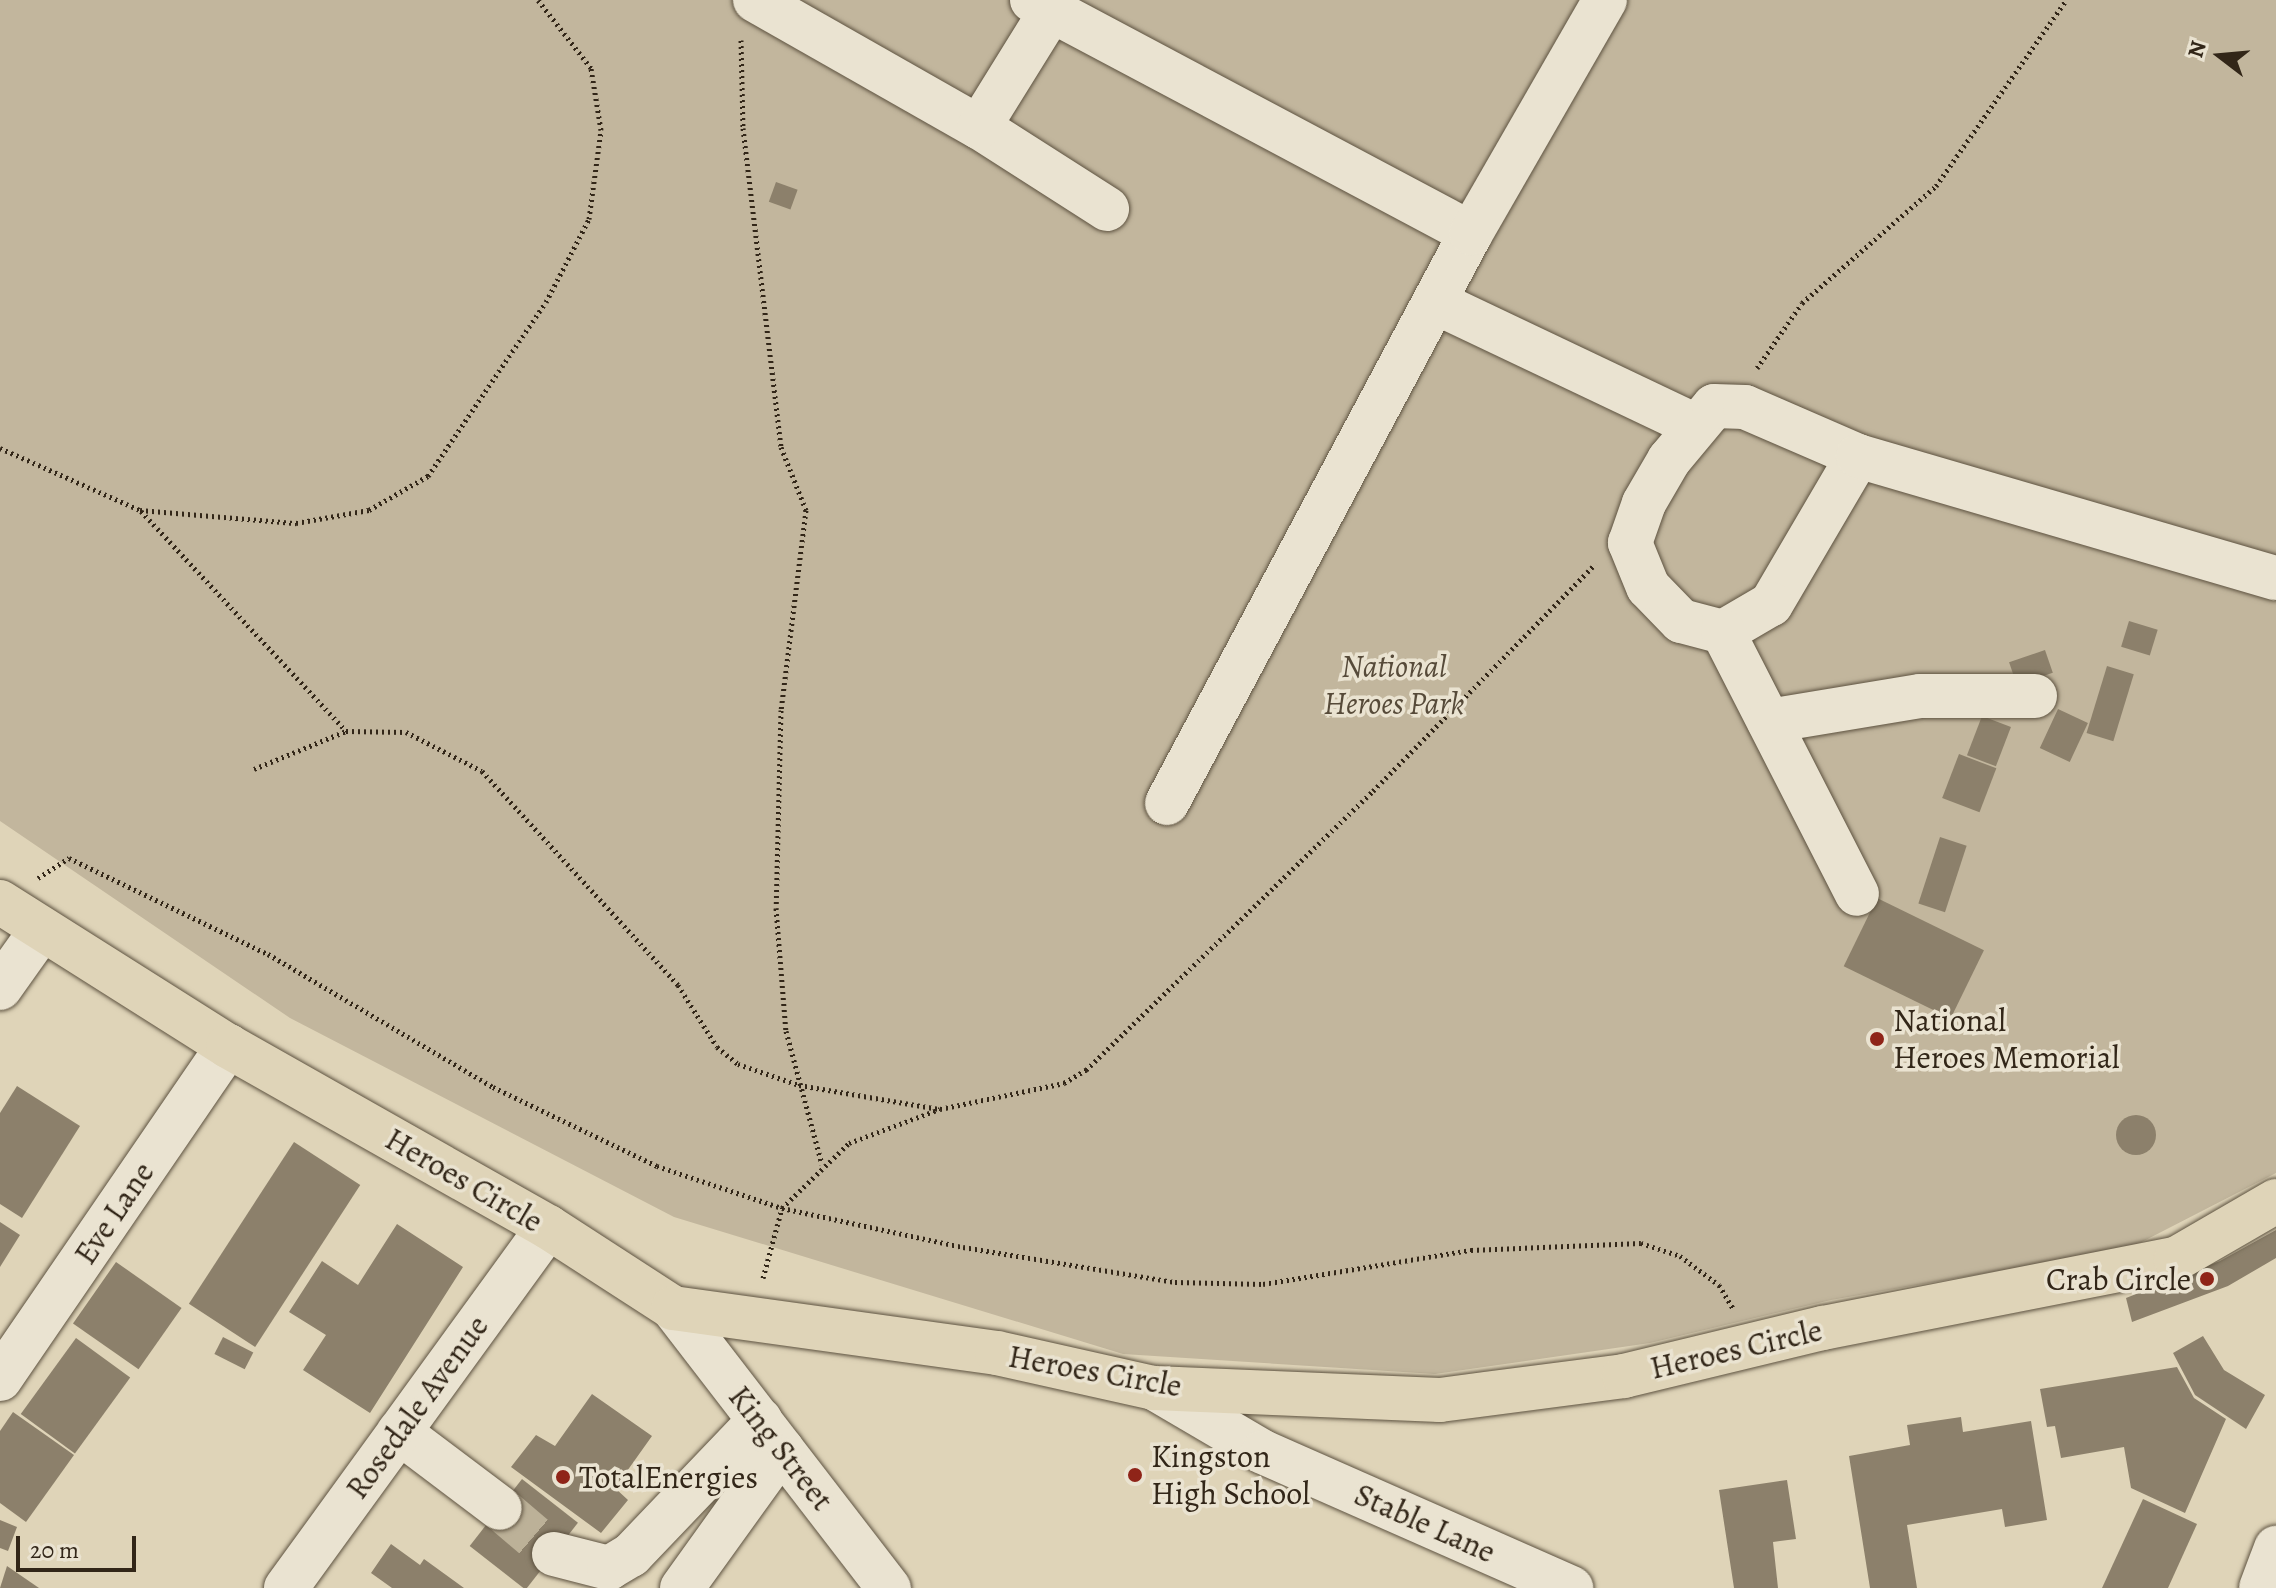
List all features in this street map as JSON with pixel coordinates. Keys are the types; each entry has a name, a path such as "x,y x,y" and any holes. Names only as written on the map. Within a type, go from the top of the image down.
{"main road":[{"name":"Heroes Circle","path":"0,902 228,1046 548,1227 673,1308 997,1353 1154,1388 1440,1400 1624,1376 1755,1343 2176,1259 2276,1201"}],"street":[{"path":"1167,803 1471,233 1605,0"},
{"path":"979,127 1041,5 1471,233"},
{"path":"748,16 979,127 1107,209"},
{"path":"1435,302 1694,425"},
{"path":"1858,456 1771,604 1723,632 1681,621 1648,587 1630,543 1644,503 1694,425 1714,406 1745,407 1858,456 2276,578"},
{"path":"1723,632 1857,894"},
{"path":"1769,721 1920,696 2035,696"},
{"path":"0,988 42,929"},
{"name":"Eve Lane","path":"0,1379 228,1046"},
{"name":"Rosedale Avenue","path":"286,1588 548,1227"},
{"name":"King Street","path":"673,1308 889,1588"},
{"name":"Stable Lane","path":"1154,1388 1263,1452 1571,1588"},
{"path":"399,1432 500,1508"},
{"path":"554,1554 609,1568 631,1555 771,1434"},
{"path":"682,1588 771,1434"},
{"path":"2261,1588 2276,1548"}],"path":[{"path":"0,448 140,510 296,523 369,510 428,476 546,302 589,219 601,130 591,68 538,0"},
{"path":"1745,407 1758,365 1802,303 1936,186 2066,0"},
{"path":"748,16 743,128 781,447 806,510 781,710 776,908 786,1031 822,1164"},
{"path":"140,510 346,731"},
{"path":"753,1317 782,1208 822,1164 849,1143 940,1109 1064,1083 1086,1070 1373,791 1565,589 1598,561 1630,543"},
{"path":"254,769 346,731 406,732 482,771 678,985 717,1047 738,1064 799,1085 940,1109"},
{"path":"0,902 69,858 268,954 493,1087 657,1166 782,1208 963,1247 1175,1282 1263,1284 1471,1250 1641,1243 1680,1256 1719,1285 1755,1343"}],"green space":[{"name":"National Heroes Park","path":"0,0 2276,0 2276,1173 2130,1248 1831,1300 1650,1343 1435,1374 1123,1354 674,1217 290,1018 0,821"}],"building":[{"path":"776,182 798,190 790,210 769,202"},
{"path":"2129,621 2158,630 2150,656 2121,647"},
{"path":"2045,650 2053,673 2017,685 2009,662"},
{"path":"2107,666 2134,674 2113,741 2087,733"},
{"path":"2058,709 2088,723 2070,762 2040,748"},
{"path":"1982,716 2011,727 1996,766 1967,755"},
{"path":"1959,754 1996,768 1979,812 1942,798"},
{"path":"1940,837 1967,846 1945,912 1918,904"},
{"path":"1877,898 1984,950 1951,1018 1844,966"},
{"path":"17,1086 80,1126 22,1218 0,1204 0,1113"},
{"path":"2136,1115 2150,1121 2156,1135 2150,1149 2136,1155 2122,1149 2116,1135 2122,1121"},
{"path":"294,1142 360,1185 255,1347 189,1304"},
{"path":"0,1222 20,1235 0,1267"},
{"path":"397,1224 463,1267 370,1413 303,1370 326,1335 289,1312 322,1261 358,1285"},
{"name":"Crab Circle","path":"2276,1230 2276,1258 2228,1286 2132,1322 2126,1298 2220,1261"},
{"path":"116,1262 182,1308 139,1369 73,1323"},
{"path":"2203,1336 2224,1370 2265,1395 2246,1429 2195,1395 2173,1353"},
{"path":"223,1337 253,1352 245,1369 214,1354"},
{"path":"76,1338 130,1377 75,1453 21,1414"},
{"path":"2177,1367 2194,1398 2226,1419 2185,1513 2131,1488 2124,1447 2061,1458 2055,1426 2047,1427 2040,1389"},
{"path":"592,1394 652,1436 615,1488 628,1500 601,1533 511,1467 536,1435 555,1446"},
{"path":"13,1412 74,1455 26,1522 0,1503 0,1431"},
{"path":"1961,1417 1963,1432 2031,1421 2047,1520 2005,1527 2002,1509 1907,1525 1917,1588 1870,1588 1849,1456 1910,1445 1907,1425"},
{"path":"522,1479 578,1523 527,1588 470,1546"},
{"path":"1787,1480 1796,1539 1773,1542 1778,1588 1734,1588 1719,1490"},
{"path":"2143,1499 2197,1524 2168,1588 2102,1588"},
{"path":"0,1520 17,1527 8,1551 0,1548"},
{"path":"391,1544 420,1565 424,1559 464,1588 392,1588 371,1573"},
{"path":"7,1566 39,1588 0,1588"}],"tunnel":[{"path":"500,1508 554,1554"}],"place":[{"name":"National Heroes Memorial","path":"1877,1039"},
{"name":"Crab Circle","path":"2207,1279"},
{"name":"Kingston High School","path":"1135,1475"},
{"name":"TotalEnergies","path":"563,1477"}]}
